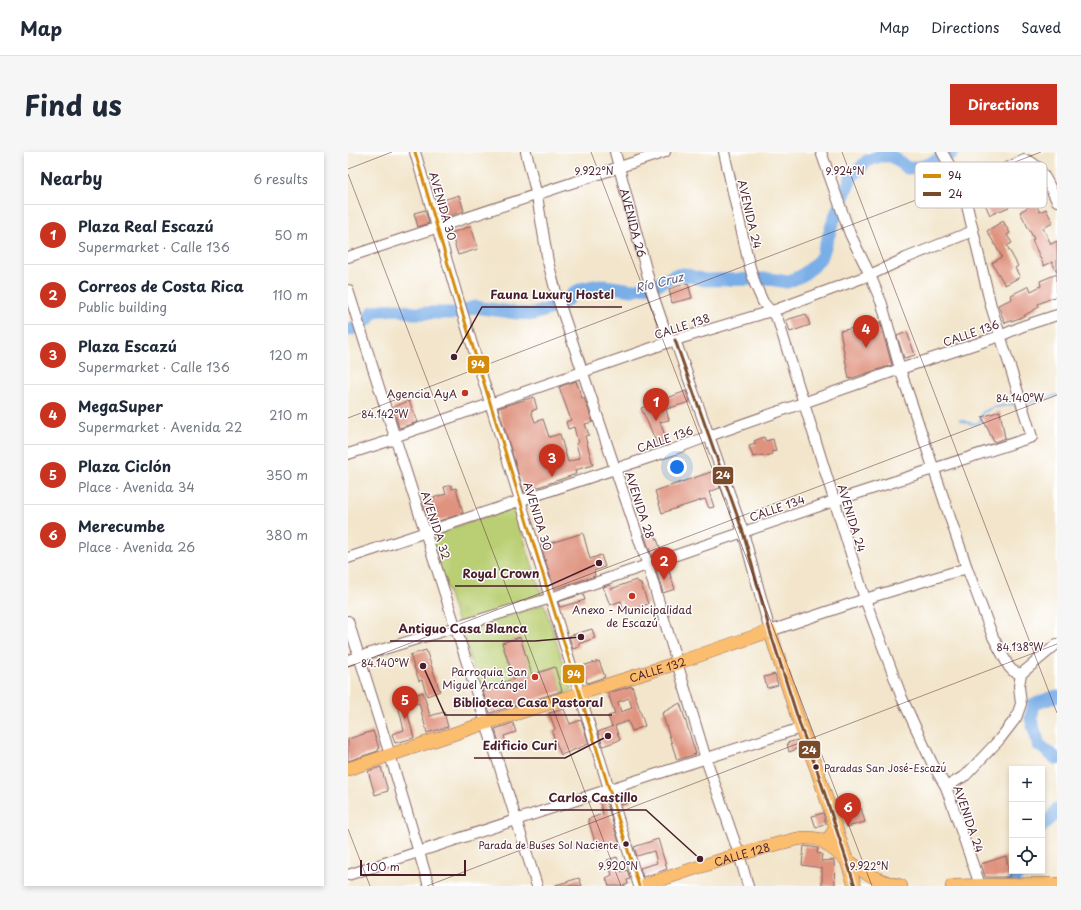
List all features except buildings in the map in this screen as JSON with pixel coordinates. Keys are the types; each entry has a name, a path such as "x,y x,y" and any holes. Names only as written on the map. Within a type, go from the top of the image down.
{"main road":[{"name":"CALLE 132","path":"348,769 486,723 677,663 770,631"},
{"path":"770,631 801,728 817,770 854,883"},
{"path":"821,840 830,837 835,828"},
{"name":"CALLE 128","path":"643,886 739,854 805,838 821,840"},
{"path":"821,840 846,860 885,883 901,886"},
{"path":"854,883 855,875 865,871"},
{"path":"952,886 1057,884"}],"street":[{"name":"AVENIDA 30","path":"416,152 459,302 639,886"},
{"path":"526,152 537,196"},
{"name":"AVENIDA 26","path":"615,152 652,292 672,341"},
{"path":"348,257 537,196 666,152"},
{"name":"AVENIDA 24","path":"724,152 749,264 755,284 763,302 778,320 865,599 902,698 932,763 946,787 980,885"},
{"path":"821,152 850,234 882,304 900,369 967,568 998,648 1009,667 1013,671 1021,674"},
{"path":"942,152 948,162"},
{"path":"1020,162 1024,160 1033,162"},
{"path":"1047,183 1057,201"},
{"name":"AVENIDA 28","path":"537,196 548,262 557,296 648,566 706,759 739,854 748,886"},
{"path":"968,208 991,306 1000,336"},
{"name":"CALLE 138","path":"348,454 491,403 870,275 906,258 973,231"},
{"name":"AVENIDA 32","path":"348,290 537,886"},
{"name":"CALLE 136","path":"348,558 672,450 1057,315"},
{"name":"CALLE 134","path":"348,660 551,598 834,501 1032,437 1000,336"},
{"path":"672,341 709,436 743,532 770,631"},
{"name":"CALLE 132","path":"770,631 865,599 967,568"},
{"path":"348,621 429,886"},
{"path":"946,787 966,775 999,740 1016,718 1021,704 1019,686 1021,674 1057,644"},
{"path":"348,875 418,851 801,728"}],"green space":[{"path":"514,508 543,599 459,626 430,535"},
{"path":"544,604 572,690 563,694 554,667 532,675 520,638 502,643 514,679 480,689 461,632"}],"waterway":[{"name":"Río Cruz","path":"933,162 953,152"},
{"name":"Río Cruz","path":"348,330 367,320 373,312 382,310 397,309 413,313 455,313 475,307 534,314 565,302 575,292 584,288 598,285 632,290 658,284 673,276 684,274 704,280 770,279 787,282 801,276 814,266 822,256 834,219 852,176 867,161 879,156 892,156 907,168 915,168"},
{"path":"1025,403 1043,400 1057,395"},
{"path":"960,420 975,424 980,422 982,413 992,408 1018,403"},
{"path":"1057,696 1034,704 1031,719 1039,745 1057,759"},
{"path":"1045,824 1053,816 1057,809"},
{"path":"1011,886 1017,874"}],"transit line":[{"name":"94","path":"415,152 459,302 639,886"},
{"name":"24","path":"675,340 743,532 770,631 801,728 817,770 855,886"}],"place":[{"name":"MegaSuper","path":"866,348"},
{"name":"Fauna Luxury Hostel","path":"454,357"},
{"name":"Agencia AyA","path":"465,393"},
{"name":"Plaza Real Escazú","path":"656,421"},
{"name":"Plaza Escazú","path":"552,477"},
{"name":"Royal Crown","path":"599,563"},
{"name":"Correos de Costa Rica","path":"664,580"},
{"name":"Anexo - Municipalidad de Escazú","path":"632,596"},
{"name":"Antiguo Casa Blanca","path":"581,637"},
{"name":"Biblioteca Casa Pastoral","path":"423,666"},
{"name":"Parroquia San Miguel Arcángel","path":"535,677"},
{"name":"Plaza Ciclón","path":"405,719"},
{"name":"Edificio Curi","path":"608,736"},
{"name":"Paradas San José-Escazú","path":"816,767"},
{"name":"Merecumbe","path":"848,826"},
{"name":"Parada de Buses Sol Naciente","path":"626,844"},
{"name":"Carlos Castillo","path":"700,859"}]}
